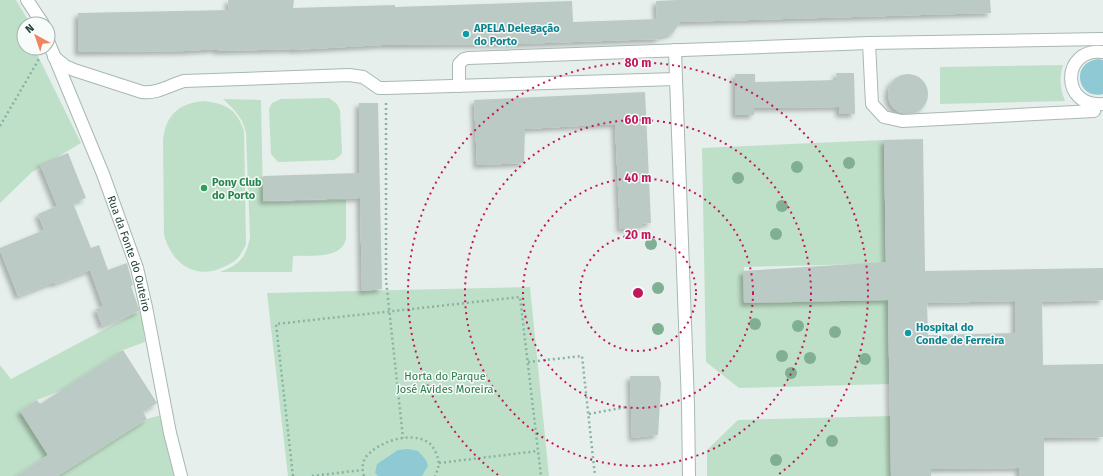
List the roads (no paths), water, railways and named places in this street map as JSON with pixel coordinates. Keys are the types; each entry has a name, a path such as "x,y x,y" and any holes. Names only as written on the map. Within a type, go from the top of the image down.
{"street":[{"path":"27,0 38,16"},
{"path":"459,86 459,64 464,59 468,58 870,42 1099,46"},
{"path":"870,42 872,104 884,117 902,121 1094,111 1099,104 1085,102 1078,97 1073,90 1070,81 1074,64 1080,58 1099,46"},
{"path":"676,50 689,476"},
{"path":"54,57 65,66 74,70 142,92 150,93 184,81 349,75 363,77 380,88 676,79"},
{"name":"Rua da Fonte do Outeiro","path":"54,57 103,174 137,268 170,433 181,476"}],"water":[{"path":"1098,59 1103,60 1103,94 1094,95 1083,87 1080,81 1080,74 1083,67 1089,62"},
{"path":"408,449 418,451 426,460 428,466 422,476 378,476 375,473 377,464 398,450"}],"place":[{"name":"APELA Delegação do Porto","path":"466,34"},
{"name":"Pony Club do Porto","path":"204,188"},
{"name":"Hospital do Conde de Ferreira","path":"908,333"}],"park label":[{"name":"Horta do Parque José Avides Moreira","path":"445,382"}]}
